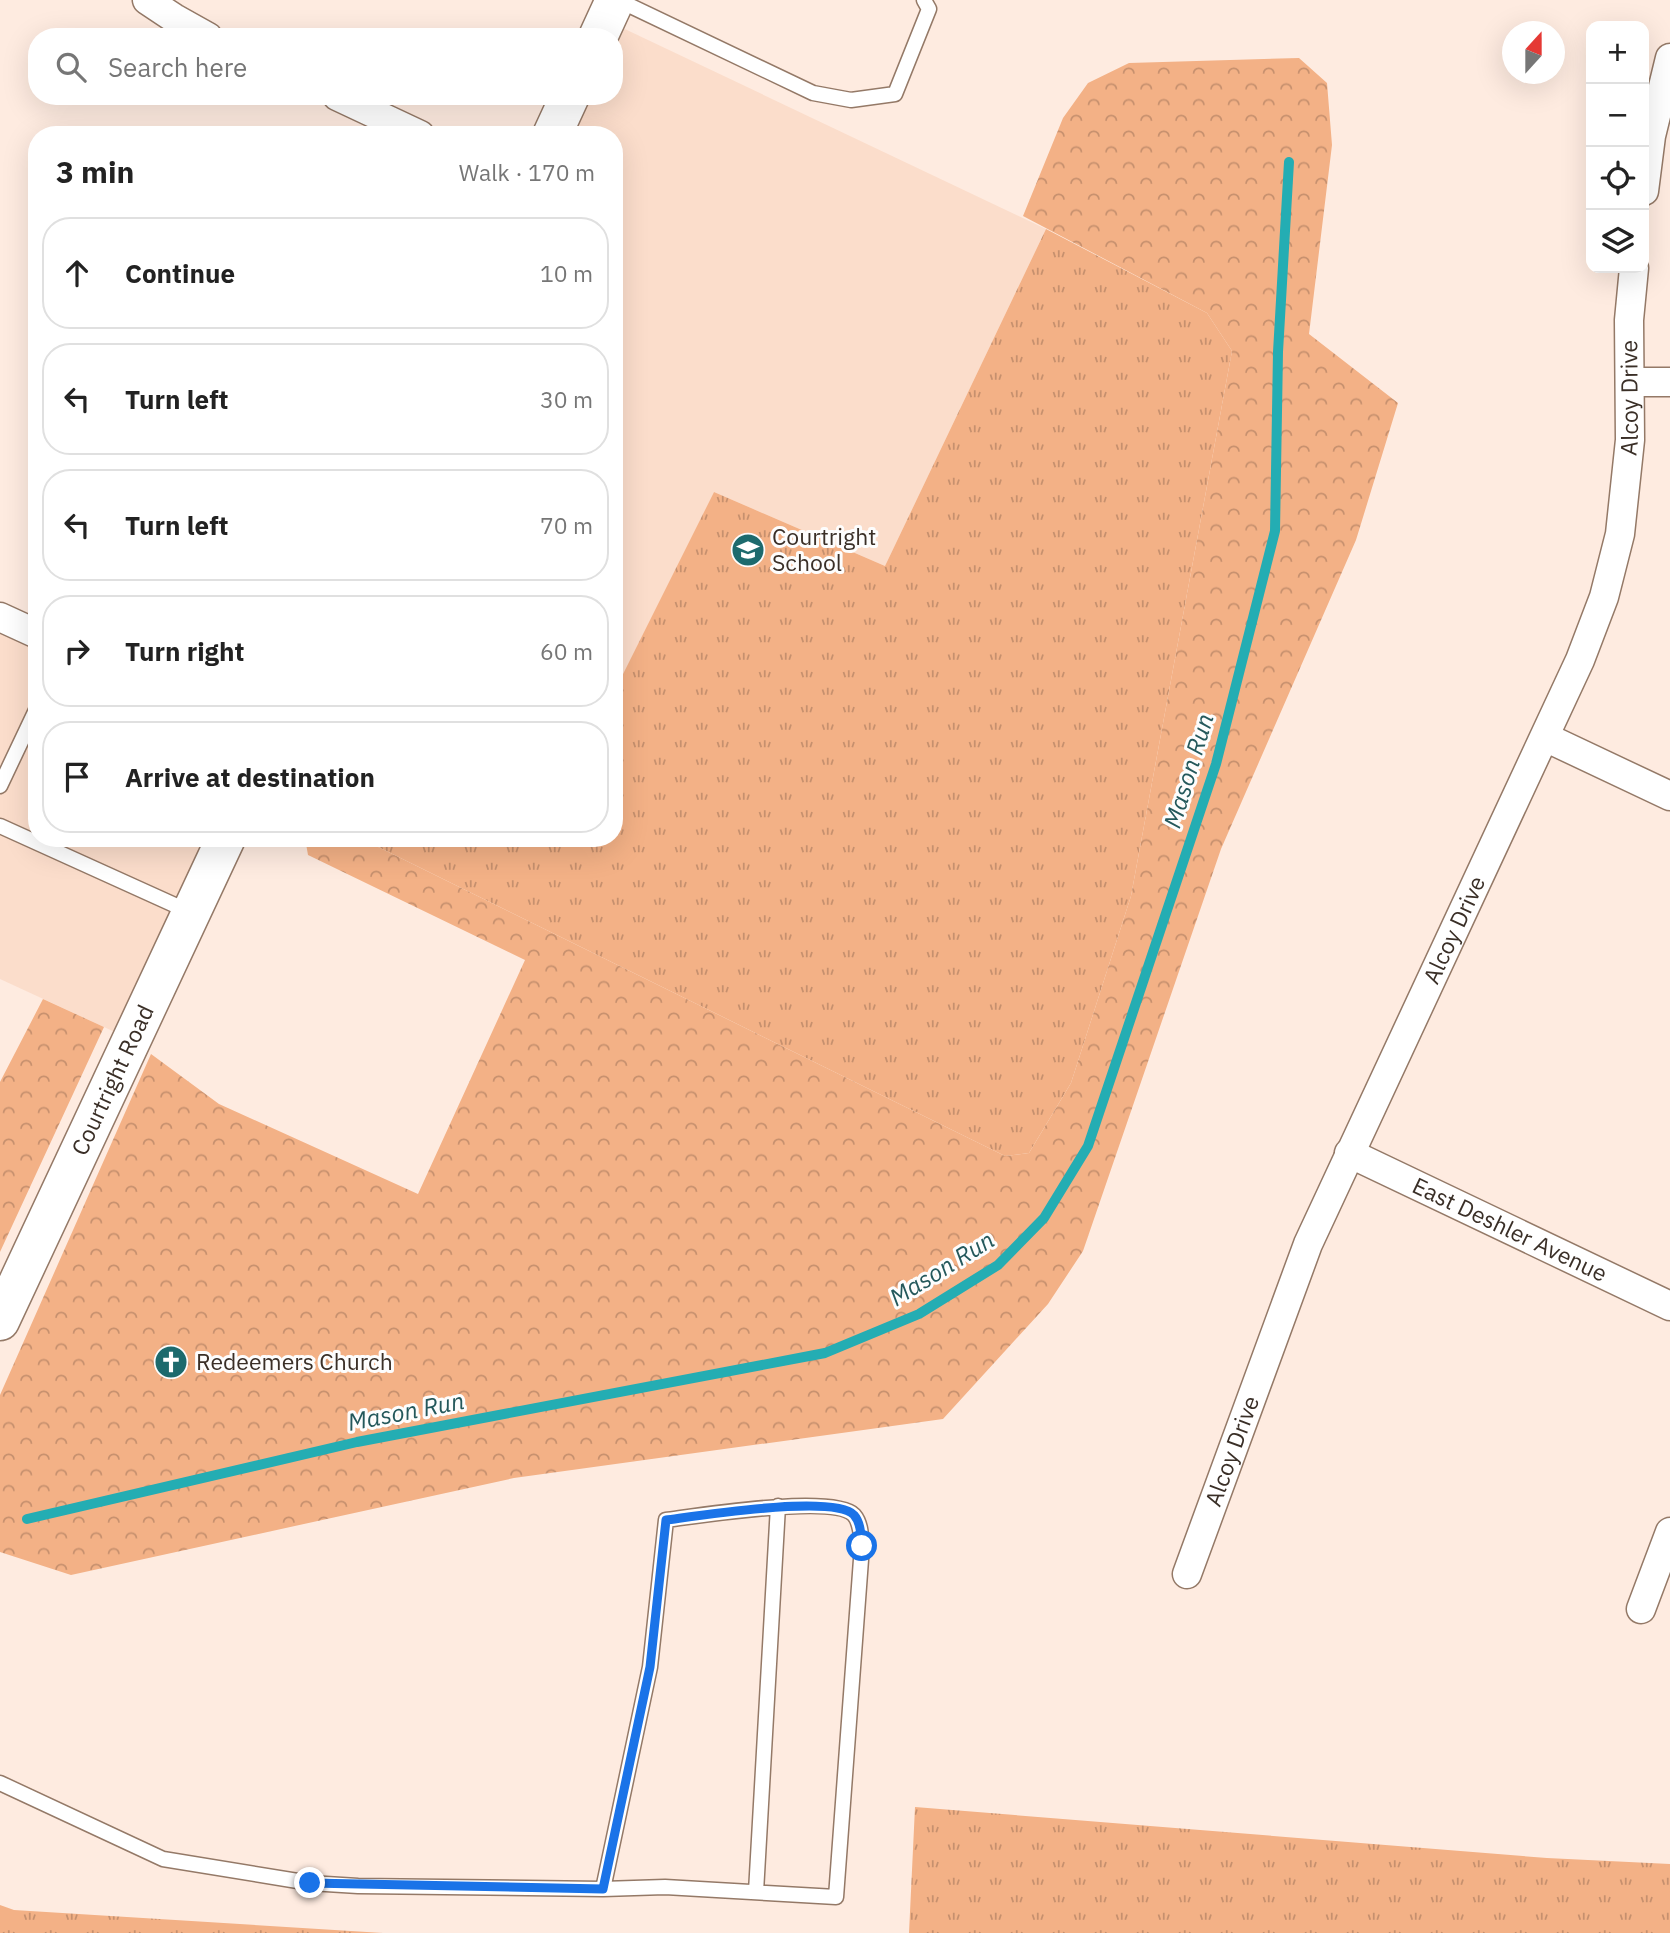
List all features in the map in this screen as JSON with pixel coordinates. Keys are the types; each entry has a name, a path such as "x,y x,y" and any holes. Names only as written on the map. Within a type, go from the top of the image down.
{"street":[{"path":"147,0 192,28"},
{"path":"603,28 617,0"},
{"path":"1649,152 1670,58"},
{"path":"356,105 401,126"},
{"path":"556,126 566,105"},
{"name":"Alcoy Drive","path":"1187,1574 1307,1244 1545,737 1580,660 1604,597 1620,534 1630,440 1629,320 1634,273"},
{"path":"1630,382 1670,382"},
{"path":"1,619 28,630"},
{"path":"1545,737 1670,796"},
{"name":"Courtright Road","path":"0,1321 222,847"},
{"name":"East Deshler Avenue","path":"1349,1153 1670,1306"},
{"path":"1641,1609 1670,1532"}],"lane":[{"path":"617,0 813,93 851,100 895,94 929,9 924,0"},
{"path":"0,786 28,727"},
{"path":"0,826 28,839"},
{"path":"46,847 191,913"},
{"path":"756,1892 778,1506"},
{"path":"0,1783 163,1859 310,1883 603,1889 665,1886 836,1897 862,1546 860,1528 854,1514 840,1508 778,1506 666,1520 650,1667 603,1889"}],"shaded area":[{"path":"610,22 623,28 612,28"},
{"path":"623,28 1046,229 885,566 714,492 623,674 623,126 561,126 571,105 623,105"},
{"path":"0,620 28,633 28,847 219,847 130,1039 0,979"}],"green space":[{"path":"1299,58 1327,83 1332,145 1309,334 1398,403 1356,540 1221,849 1083,1251 1048,1304 943,1419 514,1478 71,1575 0,1552 0,1395 151,1054 219,1104 418,1194 525,960 308,855 307,847 378,847 1005,1156 1029,1153 1071,1083 1131,896 1232,351 1207,313 1023,216 1063,118 1088,83 1129,63"},
{"path":"1046,229 1207,313 1232,351 1131,896 1071,1083 1029,1153 1005,1156 378,847 623,847 623,674 714,492 885,566"},
{"path":"43,999 104,1027 0,1252 0,1082"},
{"path":"915,1807 1547,1858 1670,1864 1670,1933 909,1933"},
{"path":"0,1905 14,1910 383,1933 0,1933"}],"waterway":[{"name":"Mason Run","path":"27,1519 357,1442 825,1353 919,1314 998,1265 1044,1218 1088,1146 1216,764 1275,531 1278,352 1289,162"}],"place":[{"name":"Courtright School","path":"748,550"},
{"name":"Redeemers Church","path":"171,1362"}],"route":[{"path":"310,1883 603,1889 650,1667 666,1520 778,1506 840,1508 854,1514 860,1528 862,1546"}]}
